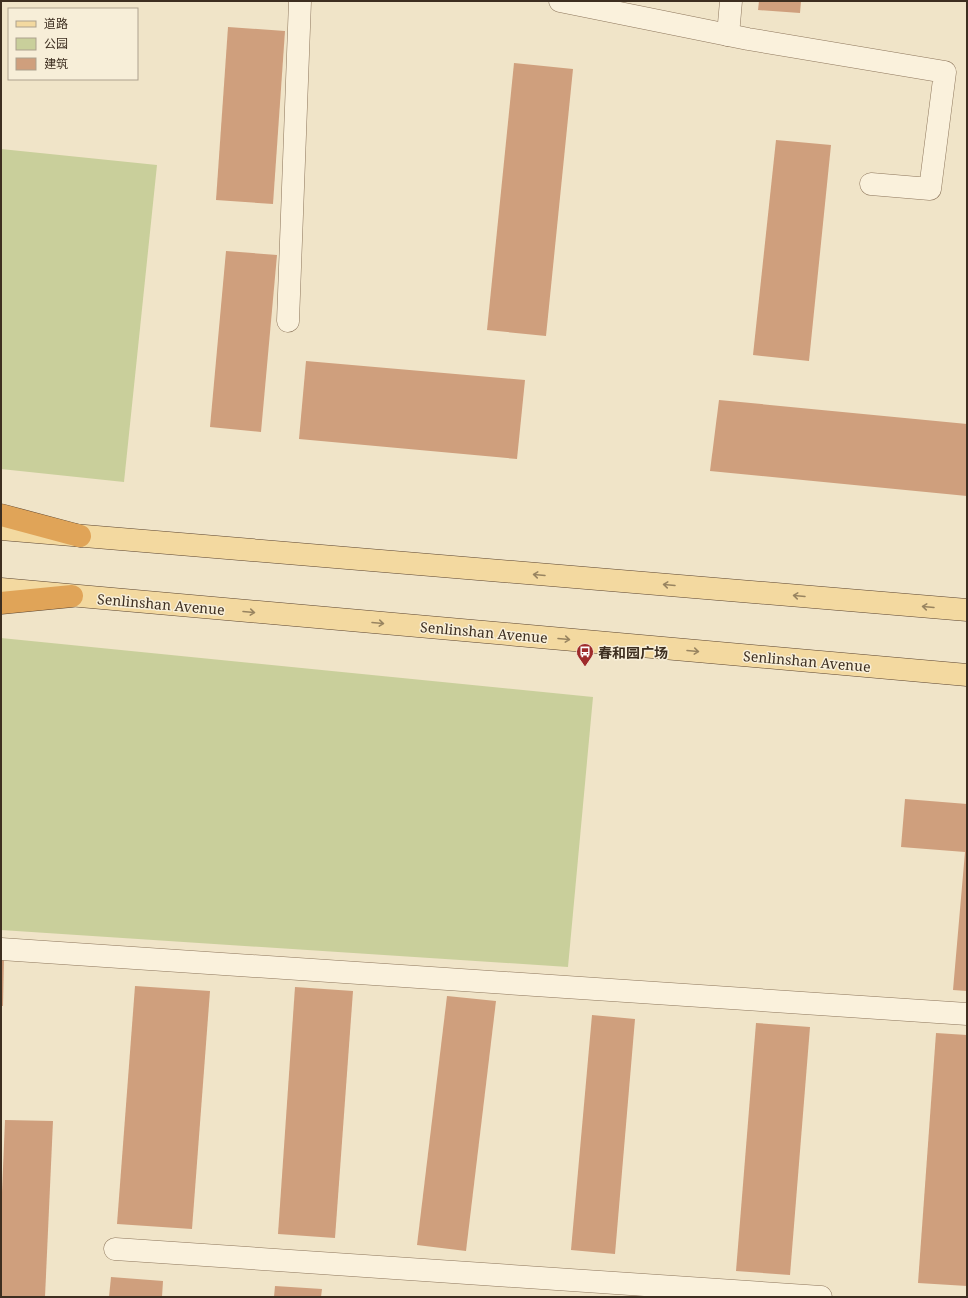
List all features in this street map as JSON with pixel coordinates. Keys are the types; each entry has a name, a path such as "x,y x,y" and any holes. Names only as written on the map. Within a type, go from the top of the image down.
{"highway":[{"path":"1,515 80,536"},
{"path":"1,603 72,596"}],"main road":[{"path":"1,529 967,610"},
{"name":"Senlinshan Avenue","path":"1,589 967,675"}],"street":[{"path":"288,321 300,1"},
{"path":"560,1 728,35 945,72 930,189 871,184"},
{"path":"728,35 731,1"},
{"path":"1,949 967,1014"},
{"path":"115,1249 821,1297"}],"green space":[{"path":"1,149 157,165 124,482 1,469"},
{"path":"1,638 593,697 568,967 1,930"}],"building":[{"path":"759,1 801,1 800,13 758,10"},
{"path":"228,27 285,31 273,204 216,200"},
{"path":"514,63 573,69 546,336 487,330"},
{"path":"776,140 831,145 809,361 753,355"},
{"path":"226,251 277,255 261,432 210,427"},
{"path":"306,361 525,380 517,459 299,439"},
{"path":"719,400 967,424 967,496 710,471"},
{"path":"905,799 967,804 967,991 953,990 965,852 901,847"},
{"path":"1,958 4,958 3,1006 1,1006"},
{"path":"135,986 210,991 192,1229 117,1224"},
{"path":"295,987 353,991 335,1238 278,1234"},
{"path":"447,996 496,1001 466,1251 417,1245"},
{"path":"592,1015 635,1019 615,1254 571,1250"},
{"path":"756,1023 810,1027 790,1275 736,1271"},
{"path":"936,1033 967,1035 967,1286 918,1283"},
{"path":"5,1120 53,1121 45,1297 1,1297 1,1216"},
{"path":"111,1277 163,1281 162,1297 109,1297"},
{"path":"275,1286 322,1289 321,1297 274,1297"}],"place":[{"name":"春和园广场","path":"585,667"}]}
